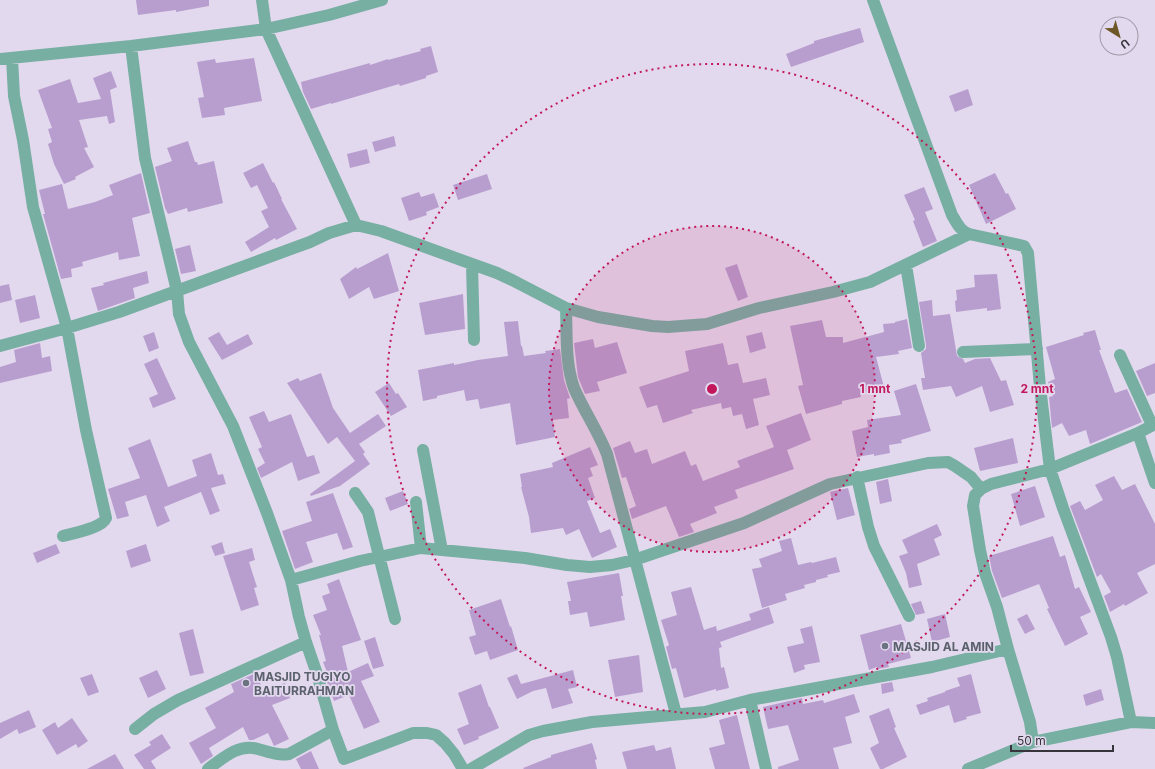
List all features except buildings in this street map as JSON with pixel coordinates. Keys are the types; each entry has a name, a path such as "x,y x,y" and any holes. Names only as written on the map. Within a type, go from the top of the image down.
{"street":[{"path":"262,0 266,29 356,225"},
{"path":"0,59 131,46 266,29 329,15 382,0"},
{"path":"873,0 952,215 962,230 969,234 1024,246 1028,252 1040,387 1050,469 1111,637 1117,657 1131,722"},
{"path":"131,46 145,158 177,291 179,314 189,342 233,426 267,513 291,580 306,642 333,730 346,764 413,733 427,732 436,735 445,743 463,769"},
{"path":"12,58 14,96 23,140 33,207 67,328 86,430 106,518 105,522 98,525 63,536"},
{"path":"0,346 119,312 310,242 329,233 356,225 381,231 512,280 566,308 598,317 668,328 707,324 759,308 833,292 870,282 969,234"},
{"path":"472,265 474,340"},
{"path":"906,265 919,346"},
{"path":"566,308 568,364 570,375 579,398 599,435 607,454 676,714"},
{"path":"963,352 1037,349"},
{"path":"1033,742 1030,722 997,607 985,573 973,506 975,495 981,489 991,484 1050,469 1154,425 1120,355"},
{"path":"1138,433 1155,483"},
{"path":"423,450 442,550"},
{"path":"291,580 360,561 421,548 590,566 612,565 634,560 744,523 830,484 928,463 948,462 971,477 981,489"},
{"path":"857,477 868,527 874,546 909,616"},
{"path":"355,493 368,512 378,557 395,619"},
{"path":"416,502 421,548"},
{"path":"135,729 154,714 178,700 306,642"},
{"path":"471,769 529,735 543,731 592,722 705,712 750,700 932,667 1008,649"},
{"path":"750,700 766,769"},
{"path":"968,769 1033,742 1131,722 1155,724"},
{"path":"208,769 242,748 256,748 281,755 289,754 333,730"}],"place":[{"name":"MASJID AL AMIN","path":"885,646"},
{"name":"MASJID TUGIYO BAITURRAHMAN","path":"246,683"}]}
